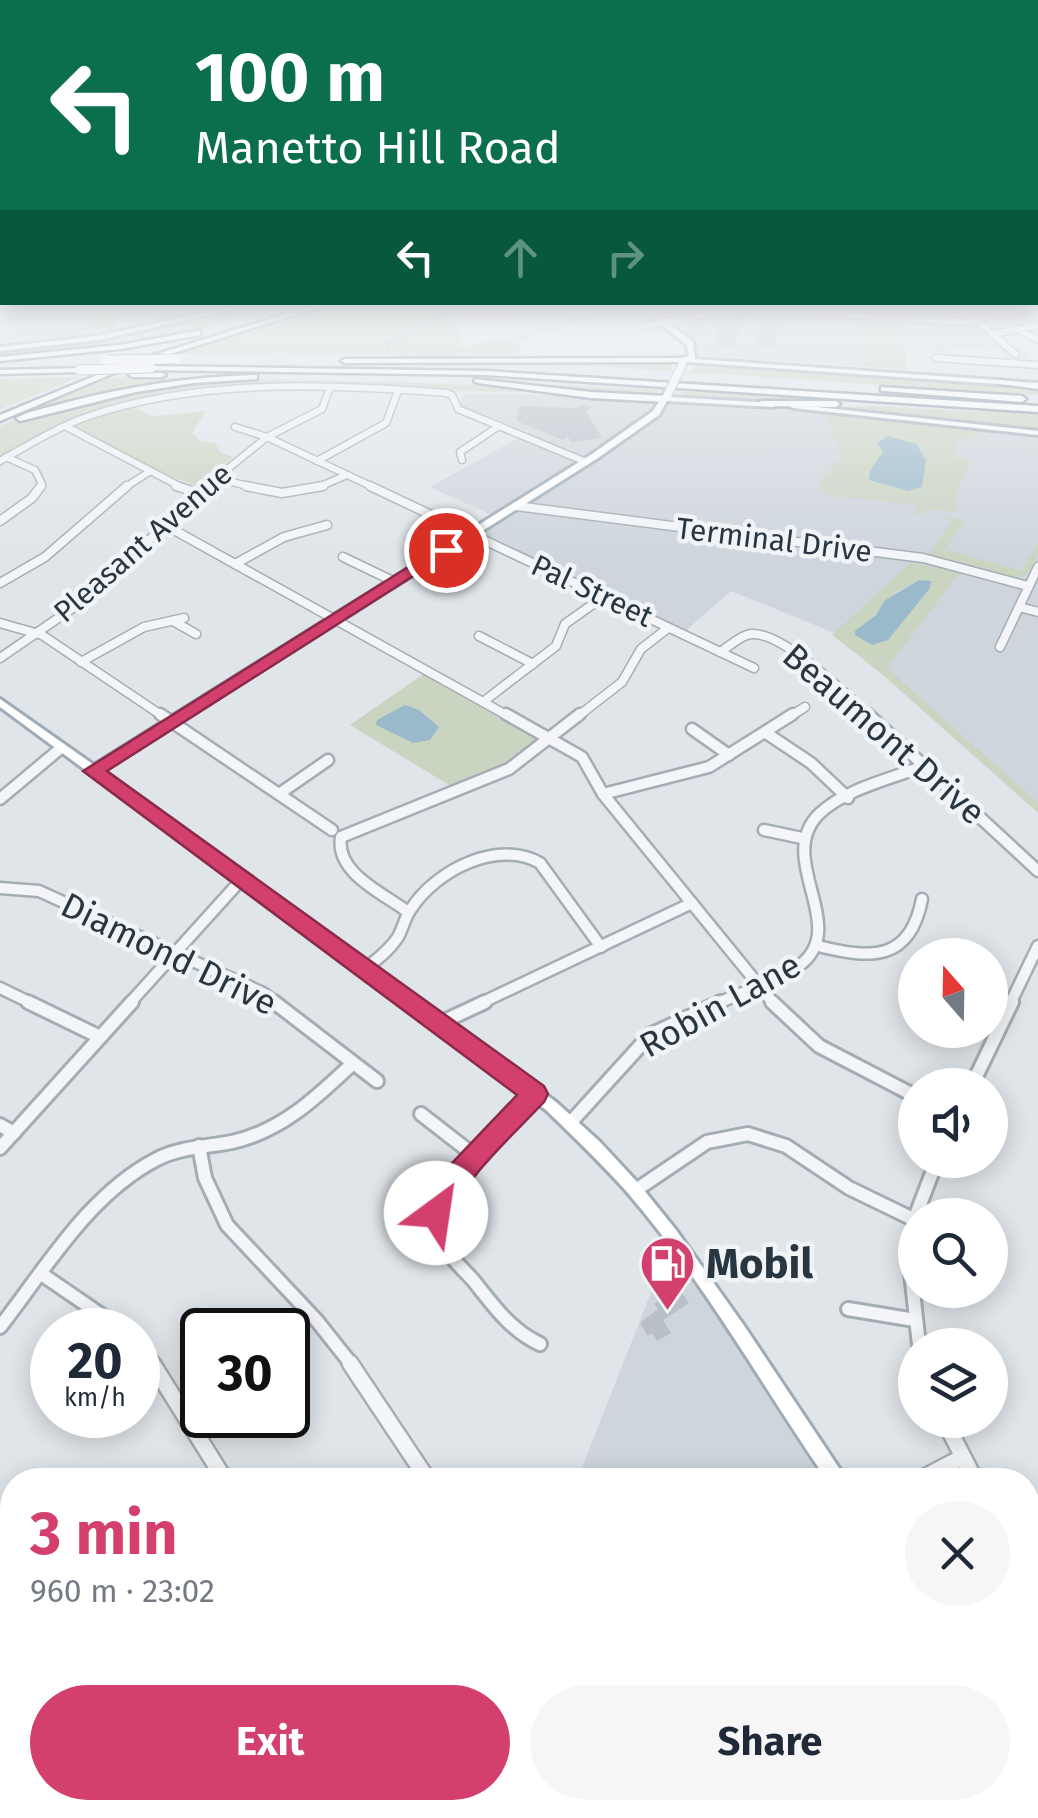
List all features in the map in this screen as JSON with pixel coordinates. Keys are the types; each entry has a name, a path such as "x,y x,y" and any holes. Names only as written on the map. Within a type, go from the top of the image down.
{"highway":[{"path":"0,418 62,390"},
{"path":"0,418 71,390"},
{"path":"0,418 138,390"},
{"path":"547,390 591,396 667,396"},
{"path":"760,390 1038,410"},
{"path":"884,390 1038,400"},
{"path":"762,404 1038,410"}],"main road":[{"path":"93,771 586,462 646,421 670,390"},
{"path":"667,396 909,416 1038,433"},
{"path":"0,702 571,1122 636,1190 830,1468"}],"street":[{"path":"3,459 97,413 148,401 257,390 329,390 452,395 458,408 586,462"},
{"name":"Pleasant Avenue","path":"0,658 86,599 164,525 267,437 318,412 329,390"},
{"path":"316,461 386,422 398,392"},
{"path":"66,426 149,472 199,494"},
{"path":"462,460 460,452 466,446 499,426"},
{"name":"Pal Street","path":"235,427 267,437 754,668"},
{"path":"0,521 32,498 42,484 35,470 3,459"},
{"path":"0,582 35,564 149,472"},
{"path":"217,478 295,496 316,491 346,475"},
{"name":"Terminal Drive","path":"516,506 923,558 1028,586"},
{"path":"164,525 587,761 603,794 784,1016 820,1046 898,1087"},
{"path":"235,564 284,537 327,525"},
{"path":"343,557 394,582"},
{"path":"1000,647 1038,567"},
{"path":"482,702 556,646 565,624 603,597"},
{"path":"1019,607 1038,612"},
{"path":"82,662 144,627 184,618"},
{"path":"172,620 196,634"},
{"path":"0,623 36,633 332,830"},
{"path":"408,912 348,868 339,842 346,833 498,775 622,682 641,650 668,628"},
{"name":"Beaumont Drive","path":"720,652 749,634 775,639 838,686 1038,871"},
{"path":"478,636 533,664"},
{"path":"603,794 709,767 805,708"},
{"path":"692,729 729,755"},
{"path":"766,732 812,764 848,798"},
{"path":"0,799 61,748"},
{"path":"279,794 328,760"},
{"path":"764,830 802,838 816,816 924,766"},
{"name":"Robin Lane","path":"571,1122 650,1035 800,965 818,946 821,928 801,857 802,838"},
{"path":"364,970 394,943 408,912 466,865 495,854 518,851 540,863 601,947"},
{"path":"0,1148 241,880"},
{"name":"Diamond Drive","path":"0,888 39,891 263,993 376,1081"},
{"path":"818,946 864,956 891,950 916,928 922,899"},
{"path":"438,1024 692,904"},
{"path":"980,1068 1038,946"},
{"path":"1026,972 1038,978"},
{"path":"0,988 100,1037"},
{"path":"0,1327 118,1185 157,1159 200,1146 233,1142 276,1127 354,1063"},
{"path":"535,1094 475,1156 438,1202 438,1234 512,1328 540,1344"},
{"path":"421,1114 475,1156"},
{"path":"0,1125 14,1133"},
{"path":"636,1190 706,1142 748,1134 786,1146 848,1188 898,1210"},
{"path":"200,1146 208,1193 219,1217 320,1324 420,1468"},
{"path":"43,1275 95,1308"},
{"path":"914,1308 916,1328"},
{"path":"848,1309 915,1320"},
{"path":"160,1374 218,1468"},
{"path":"952,1438 968,1468"},
{"path":"942,1468 961,1458"}],"shaded area":[{"path":"462,393 589,396 817,411 1038,436 1038,813 837,634 731,591 682,634 470,534 496,517 430,487 529,432 461,406"},
{"path":"673,1237 833,1468 582,1468"}],"green space":[{"path":"0,390 48,390 0,409"},
{"path":"71,390 124,390 106,393 9,416"},
{"path":"215,390 130,406 153,416 206,411 192,433 233,457 196,486 162,473 156,476 67,426 0,462 0,426 16,419 142,392"},
{"path":"365,390 514,390 530,392"},
{"path":"592,390 660,390 653,395"},
{"path":"958,390 1038,390 1038,395"},
{"path":"681,391 928,403 682,397"},
{"path":"847,407 1038,414 1038,431"},
{"path":"823,412 992,430 956,443 955,457 970,461 957,491 956,513 935,509 911,515 919,505 831,496 820,488 820,482 843,455"},
{"path":"939,515 965,521 940,557 948,550 1022,571 1038,542 1038,554 1028,574 1010,578 903,553 929,555 951,521"},
{"path":"911,562 960,572 887,668 1038,803 1038,812 882,674 832,635","holes":["919,580 930,588 888,639 872,645 855,635 895,592"]},
{"path":"425,673 546,739 496,774 454,788 350,725"}],"water":[{"path":"888,436 916,444 926,460 922,487 908,491 869,480 870,471 883,452 877,443"},
{"path":"919,580 931,581 930,588 888,640 872,645 855,635 884,601"},
{"path":"405,705 419,710 439,727 430,740 413,743 376,725 377,720"}],"building":[{"path":"583,404 592,407 586,411 602,438 571,442 568,437 563,440 517,421 519,406 576,408"},
{"name":"Mobil","path":"678,1288 689,1303 663,1320 671,1333 657,1341 652,1333 648,1336 640,1323 658,1309 654,1304"}],"place":[{"name":"Mobil","path":"667,1313"}],"route":[{"path":"436,1213 438,1202 458,1174 535,1094 93,771 446,550"}]}
